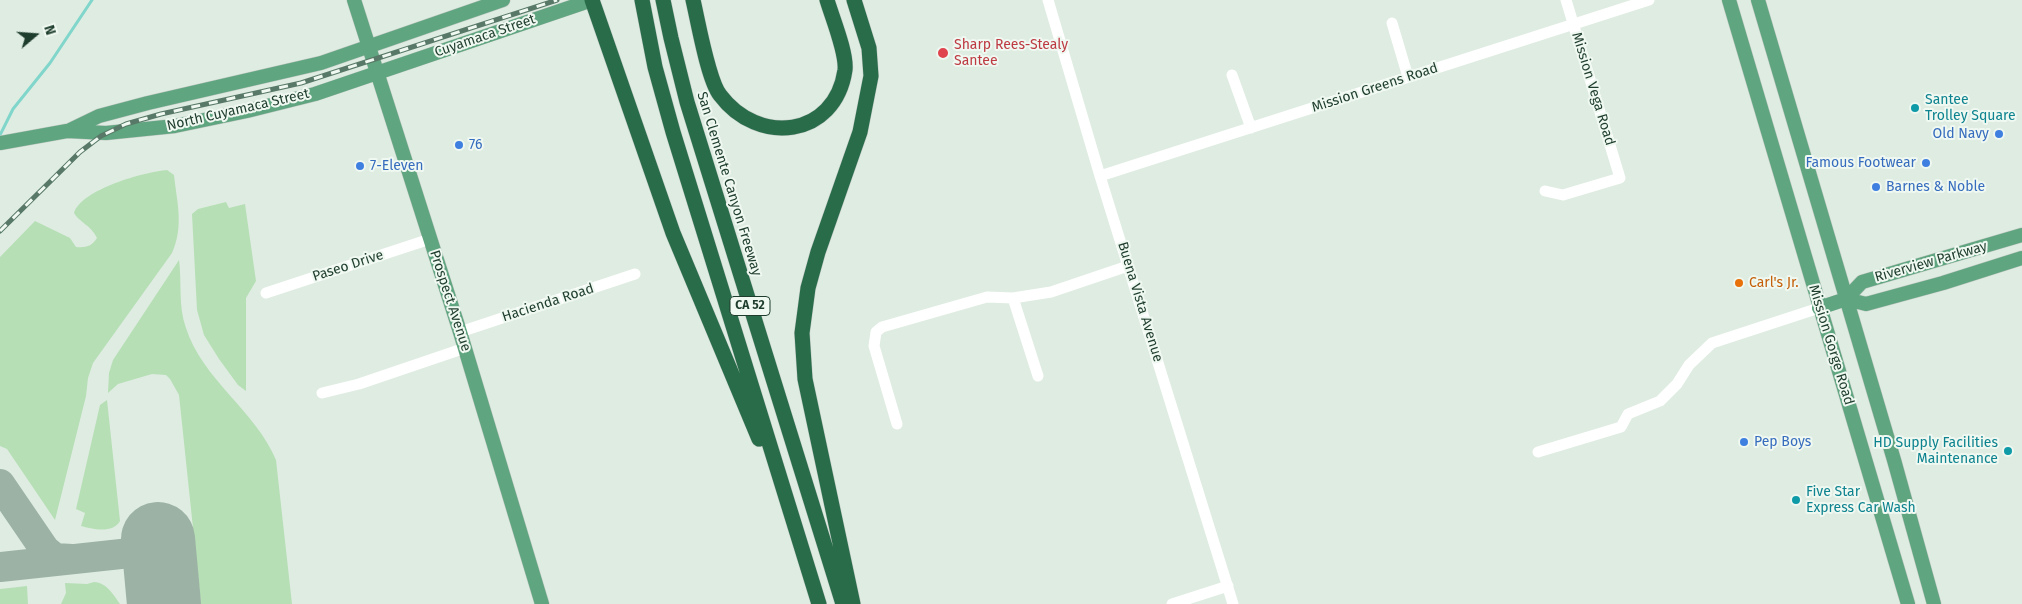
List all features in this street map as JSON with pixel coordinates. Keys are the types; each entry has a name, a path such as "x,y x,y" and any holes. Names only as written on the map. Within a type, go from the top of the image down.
{"highway":[{"path":"592,0 673,233 792,517"},
{"path":"693,0 709,68 718,93 731,109 760,125 775,129 793,128 810,123 824,114 834,102 840,89 845,68 840,41 826,0"},
{"path":"853,604 805,379 802,333 810,279 860,132 872,76 869,48 854,0"},
{"name":"San Clemente Canyon Freeway","path":"664,3 687,102 844,604"},
{"name":"CA 52","path":"643,6 655,68 673,132 819,604"}],"main road":[{"name":"Prospect Avenue","path":"354,0 465,348 542,604"},
{"name":"Cuyamaca Street","path":"369,47 503,0"},
{"name":"Cuyamaca Street","path":"377,73 592,0"},
{"name":"Mission Gorge Road","path":"1729,0 1908,604"},
{"name":"Mission Gorge Road","path":"1758,0 1894,460 1934,604"},
{"name":"North Cuyamaca Street","path":"67,131 99,116 321,63 369,47"},
{"name":"North Cuyamaca Street","path":"0,143 67,131 114,132 194,122 315,94 377,73"},
{"name":"Riverview Parkway","path":"1819,308 1846,299 1862,282 2022,235"},
{"name":"Riverview Parkway","path":"1846,299 1866,304 2022,258"}],"street":[{"name":"Buena Vista Avenue","path":"1048,0 1100,176 1233,604"},
{"name":"Mission Vega Road","path":"1545,191 1563,195 1620,178 1566,0"},
{"name":"Mission Greens Road","path":"1100,176 1649,0"},
{"path":"1392,23 1408,77"},
{"path":"1232,75 1250,128"},
{"name":"Paseo Drive","path":"266,293 430,239"},
{"path":"897,424 874,346 876,332 882,327 986,297 1013,298 1051,292 1128,266"},
{"name":"Hacienda Road","path":"460,332 635,274"},
{"path":"1013,298 1038,376"},
{"path":"1538,452 1621,426 1628,414 1660,401 1677,384 1689,365 1712,343 1819,308"},
{"path":"322,393 359,384 465,348"},
{"path":"1172,604 1228,586"}],"green space":[{"path":"167,170 174,175 178,205 179,224 176,243 172,253 93,363 55,520 7,449 0,446 0,257 35,221 70,238 76,247 91,245 97,238 74,213 79,204 101,189 115,183 144,174"},
{"path":"226,202 229,208 245,204 256,281 246,298 246,391 238,385 204,335 197,310 192,214 198,209"},
{"path":"179,260 182,311 186,328 194,346 216,379 255,425 267,442 276,460 292,604 201,604 179,395 166,375 152,374 118,384 108,393 109,373 113,360"},
{"path":"107,400 120,521 112,528 102,530 81,526 85,513 76,509 100,405"},
{"path":"94,582 103,584 120,604 61,604 66,593 65,583 87,584"},
{"path":"27,586 28,604 0,604 0,589"}],"waterway":[{"path":"0,135 13,109 50,63 92,0"}],"taxiway":[{"path":"0,484 45,550 55,558 72,559"},
{"path":"0,567 158,550"}],"runway":[{"path":"158,539 164,604"}],"railway":[{"path":"0,231 80,152 101,136 126,124 161,114 301,83 557,0"}],"place":[{"name":"Sharp Rees-Stealy Santee","path":"943,53"},
{"name":"Santee Trolley Square","path":"1915,108"},
{"name":"Old Navy","path":"1999,134"},
{"name":"76","path":"459,145"},
{"name":"Famous Footwear","path":"1926,163"},
{"name":"7-Eleven","path":"360,166"},
{"name":"Barnes & Noble","path":"1876,187"},
{"name":"Carl's Jr.","path":"1739,283"},
{"name":"Pep Boys","path":"1744,442"},
{"name":"HD Supply Facilities Maintenance","path":"2008,451"},
{"name":"Five Star Express Car Wash","path":"1796,500"}]}
